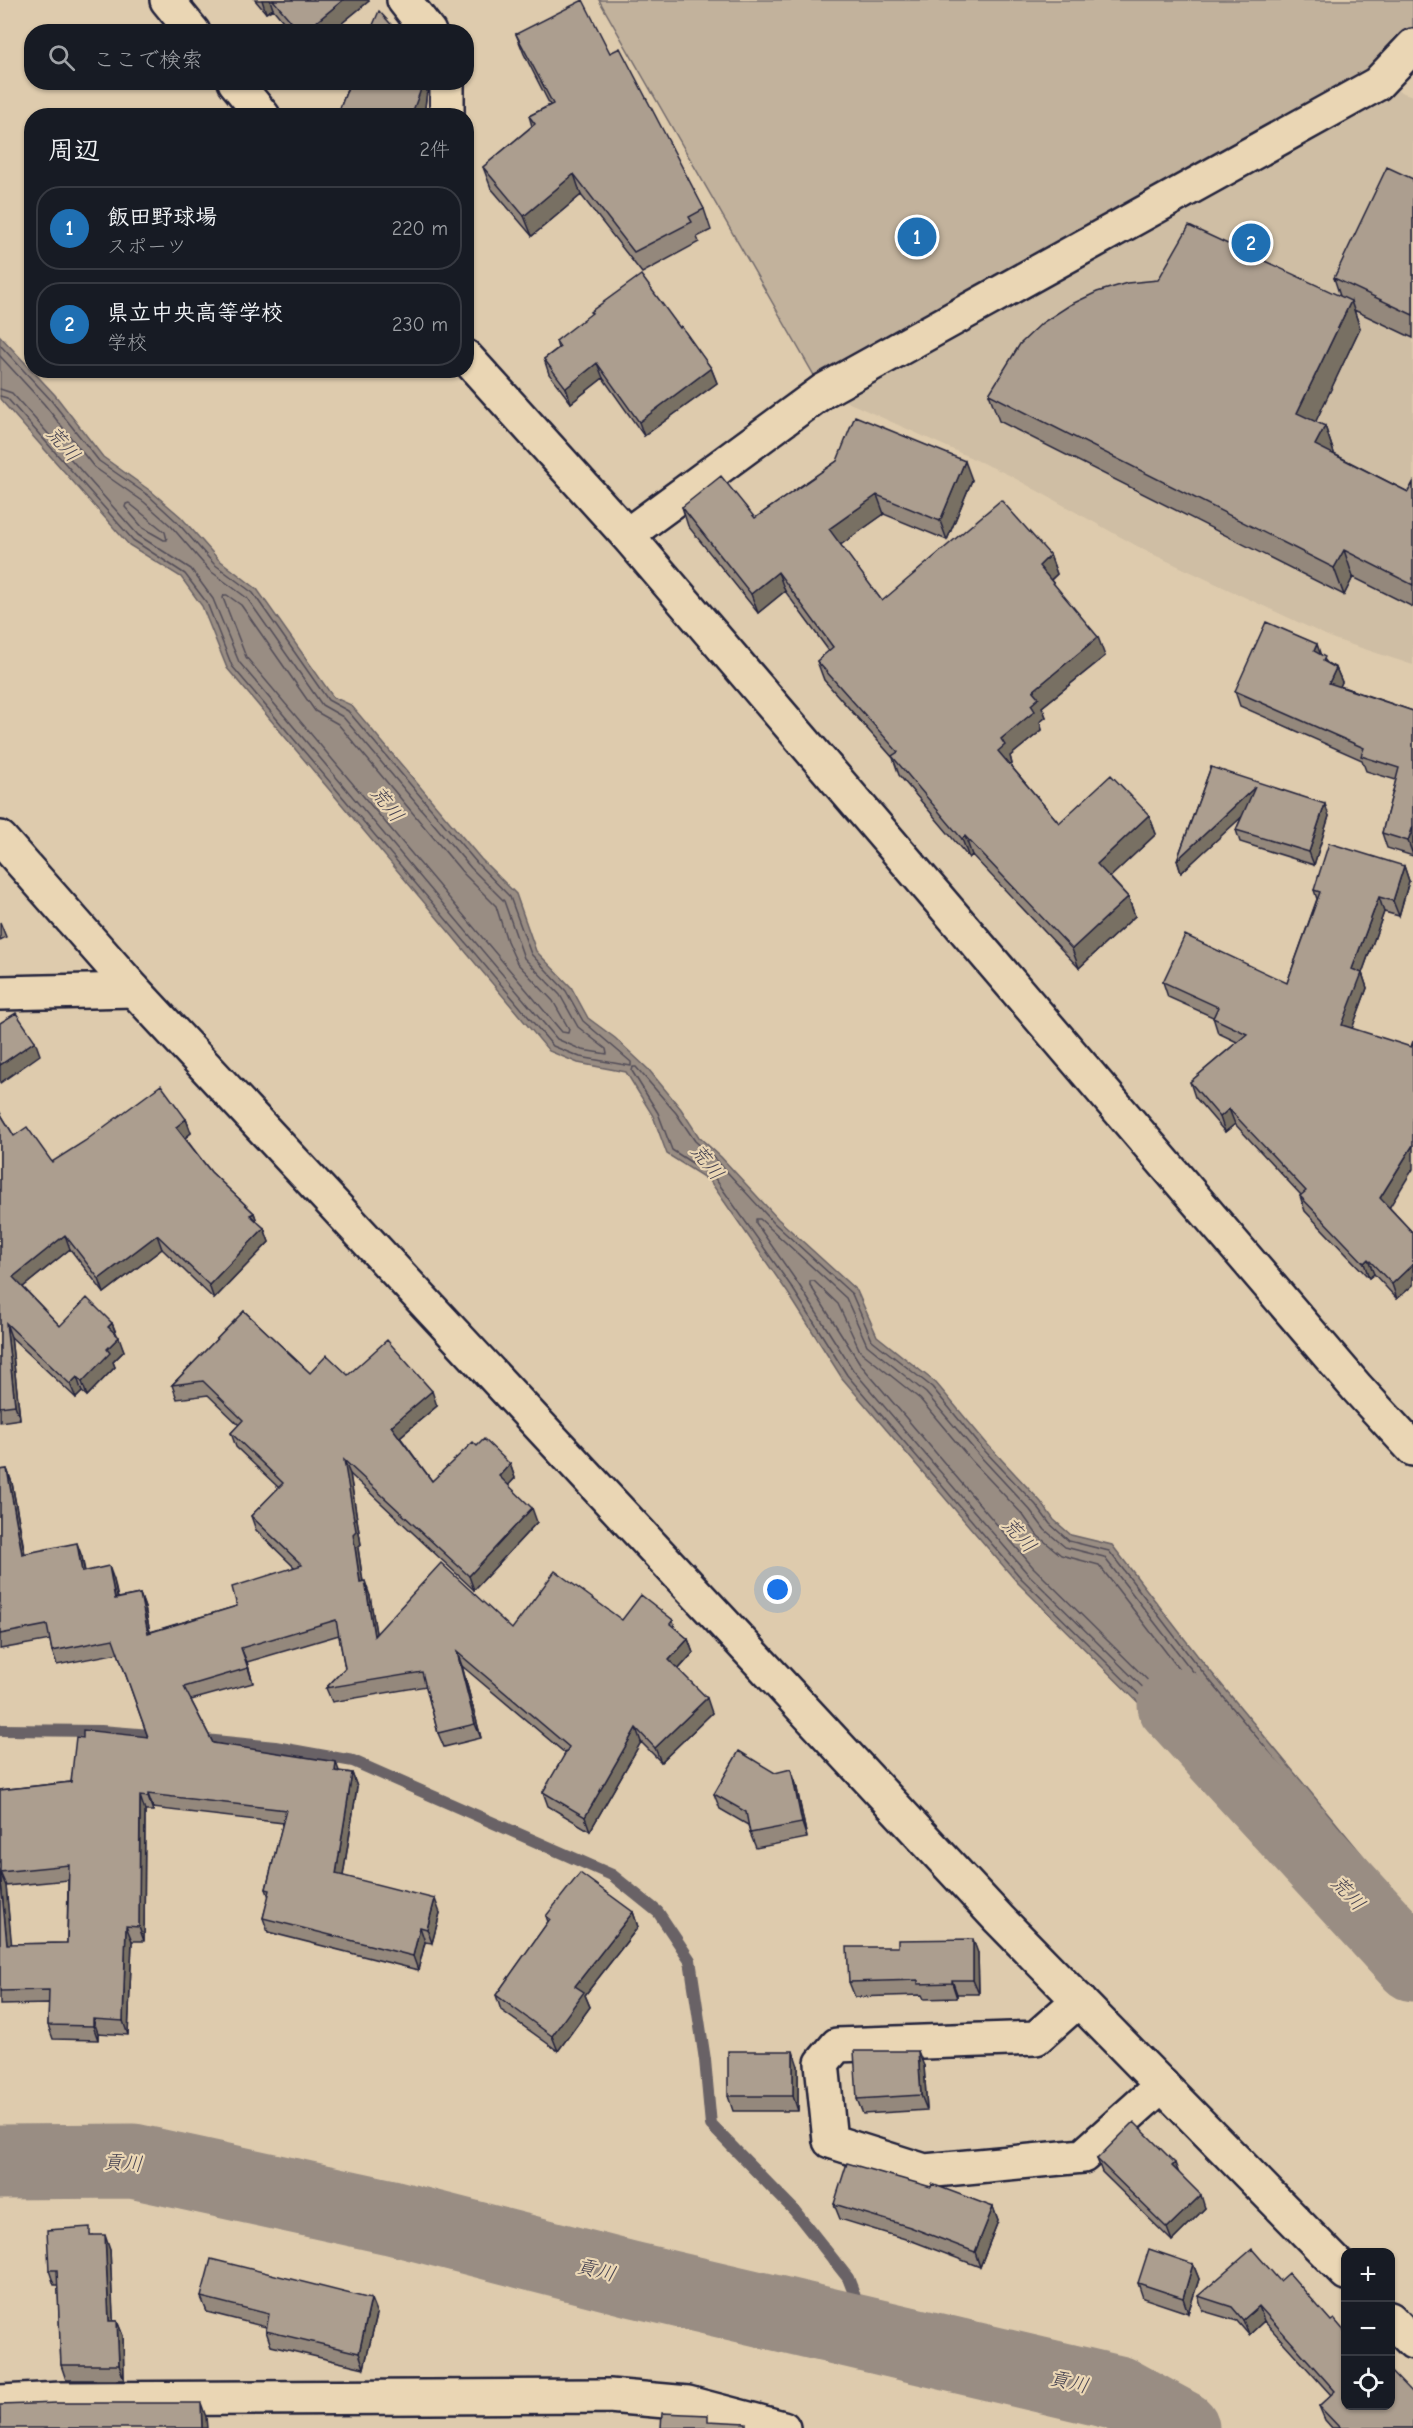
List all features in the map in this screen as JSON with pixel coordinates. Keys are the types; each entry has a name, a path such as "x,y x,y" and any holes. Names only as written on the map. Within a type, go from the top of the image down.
{"street":[{"path":"167,0 186,24"},
{"path":"404,0 423,24"},
{"path":"627,535 823,391 1377,84 1413,46"},
{"path":"242,90 257,108"},
{"path":"447,90 447,108"},
{"path":"474,366 627,535 1349,1379 1413,1449"},
{"path":"0,838 134,990 999,1919 1341,2268"},
{"path":"0,993 134,990"},
{"path":"1079,2000 1036,2038 837,2045 822,2063 831,2141 925,2171 1083,2156 1162,2085"},
{"path":"1395,2324 1413,2342"},
{"path":"0,2402 74,2399 609,2396 688,2403 783,2428"}],"shaded area":[{"path":"599,0 1413,0 1413,46 823,391"},
{"path":"1377,84 1413,96 1413,665 1334,639 1146,551 1007,474 823,391"}],"water":[{"path":"0,336 24,362 24,378 39,378 103,457 152,492 181,517 218,559 257,589 333,697 351,705 481,859 516,894 536,951 571,987 588,1018 615,1038 649,1070 681,1109 699,1137 721,1157 778,1219 857,1291 877,1336 936,1383 988,1445 1041,1502 1054,1520 1071,1535 1112,1545 1197,1655 1380,1876 1413,1922 1413,1989 1371,1939 1354,1907 1332,1848 1314,1829 1254,1783 1229,1779 1172,1736 1017,1582 842,1378 788,1293 710,1181 667,1154 653,1116 626,1072 578,1063 549,1051 227,668 202,606 181,577 129,545 0,399"}],"building":[{"path":"273,0 343,0 314,24 293,24"},
{"path":"583,0 610,53 620,48 704,209 689,217 692,222 634,252 574,174 524,216 483,167 535,124 529,116 553,104 516,34"},
{"path":"379,11 391,24 373,24"},
{"path":"347,90 420,90 414,108 340,108"},
{"path":"1387,167 1413,179 1413,315 1334,278"},
{"path":"1189,226 1351,301 1297,413 1325,426 1315,445 1408,492 1413,483 1413,585 1344,550 1334,568 989,394 1020,344 1042,323 1070,305 1097,292 1127,283 1158,280"},
{"path":"641,275 711,368 639,422 597,363 566,388 544,359 560,347 556,341 592,313 590,312"},
{"path":"855,416 965,461 940,521 877,495 829,529 882,601 1001,500 1050,555 1039,566 1098,637 1033,691 1039,698 1031,705 1035,711 1001,739 1005,745 998,751 1059,823 1111,775 1149,815 1097,864 1128,897 1072,949 965,836 962,839 892,756 898,752 817,661 833,647 778,572 751,594 682,507 721,476 755,518 837,461"},
{"path":"1266,622 1317,644 1314,651 1325,657 1323,661 1336,668 1329,683 1413,711 1413,826 1408,841 1382,833 1399,768 1361,756 1364,748 1235,691"},
{"path":"1211,767 1325,804 1309,852 1236,830 1255,787 1177,860"},
{"path":"1329,843 1404,866 1393,901 1379,897 1352,969 1362,973 1342,1025 1411,1047 1413,1041 1413,1145 1380,1198 1413,1233 1413,1264 1392,1284 1368,1259 1364,1263 1300,1196 1306,1191 1229,1109 1220,1117 1190,1082 1247,1034 1213,1018 1218,1007 1163,982 1185,935 1287,983 1320,892 1314,890"},
{"path":"16,1013 35,1041 0,1065 0,1023"},
{"path":"161,1085 186,1119 176,1127 211,1172 254,1213 250,1215 264,1228 209,1285 157,1235 99,1279 65,1235 13,1277 60,1326 87,1298 112,1323 108,1327 119,1337 107,1349 110,1353 82,1382 77,1377 70,1384 6,1323 15,1405 0,1407 0,1113 14,1136 27,1127 52,1162 85,1141"},
{"path":"244,1311 310,1373 327,1355 348,1375 387,1340 432,1391 391,1426 432,1481 473,1442 477,1446 484,1439 510,1464 499,1476 532,1508 469,1576 344,1460 356,1531 353,1534 360,1582 365,1581 374,1636 441,1563 512,1629 555,1571 622,1620 641,1595 673,1620 670,1624 688,1639 669,1660 707,1698 655,1748 636,1728 585,1817 543,1792 569,1747 457,1652 475,1724 438,1733 422,1672 326,1688 345,1668 336,1620 241,1648 248,1668 184,1687 213,1743 336,1762 335,1771 352,1773 336,1874 435,1899 427,1929 420,1927 413,1956 263,1918 270,1890 266,1889 286,1810 148,1794 148,1797 140,1796 139,1927 126,1926 123,2021 93,2019 93,2026 48,2025 49,1990 0,1991 0,1872 0,1790 71,1782 76,1737 83,1738 83,1730 148,1737 113,1639 52,1651 47,1625 0,1634 0,1470 7,1469 22,1554 77,1543 82,1572 109,1566 115,1599 140,1594 148,1633 237,1606 232,1587 302,1565 251,1516 283,1483 231,1433 243,1420 203,1381 172,1385","holes":["69,1865 67,1943 7,1944 0,1872"]},
{"path":"739,1751 775,1773 791,1769 802,1823 750,1833 746,1812 714,1794"},
{"path":"580,1873 633,1912 575,1986 584,1992 552,2036 496,1995 550,1919 546,1916"},
{"path":"973,1939 973,1980 918,1984 918,1980 849,1982 847,1947 898,1947 898,1940"},
{"path":"728,2051 793,2051 793,2096 728,2096"},
{"path":"854,2051 918,2051 921,2095 857,2099"},
{"path":"1134,2122 1175,2163 1172,2166 1201,2195 1167,2228 1097,2159"},
{"path":"847,2163 931,2187 932,2184 993,2207 975,2252 910,2227 834,2204"},
{"path":"90,2227 90,2235 105,2235 109,2321 117,2321 119,2365 61,2365 57,2270 49,2270 47,2230"},
{"path":"1149,2249 1193,2264 1183,2298 1138,2283"},
{"path":"1252,2249 1280,2281 1289,2273 1331,2321 1334,2319 1341,2327 1341,2410 1395,2410 1395,2375 1413,2394 1413,2428 1340,2428 1319,2406 1335,2391 1259,2306 1243,2320 1232,2307 1198,2296"},
{"path":"211,2259 371,2299 359,2353 266,2331 269,2314 201,2297"},
{"path":"201,2403 202,2428 0,2428 0,2405"},
{"path":"662,2413 708,2415 708,2421 746,2423 746,2428 661,2428"}],"waterway":[{"name":"荒川","path":"1175,1705 1413,1964"},
{"path":"0,1730 101,1731 163,1736"},
{"path":"195,1739 275,1747 353,1761 612,1875 658,1912 690,1960 705,2060 711,2125 794,2210 848,2278 870,2334"},
{"name":"貢川","path":"0,2162 133,2161 391,2217 631,2279 1118,2393 1182,2428"}],"place":[{"name":"飯田野球場","path":"917,237"},
{"name":"県立中央高等学校","path":"1251,243"}]}
